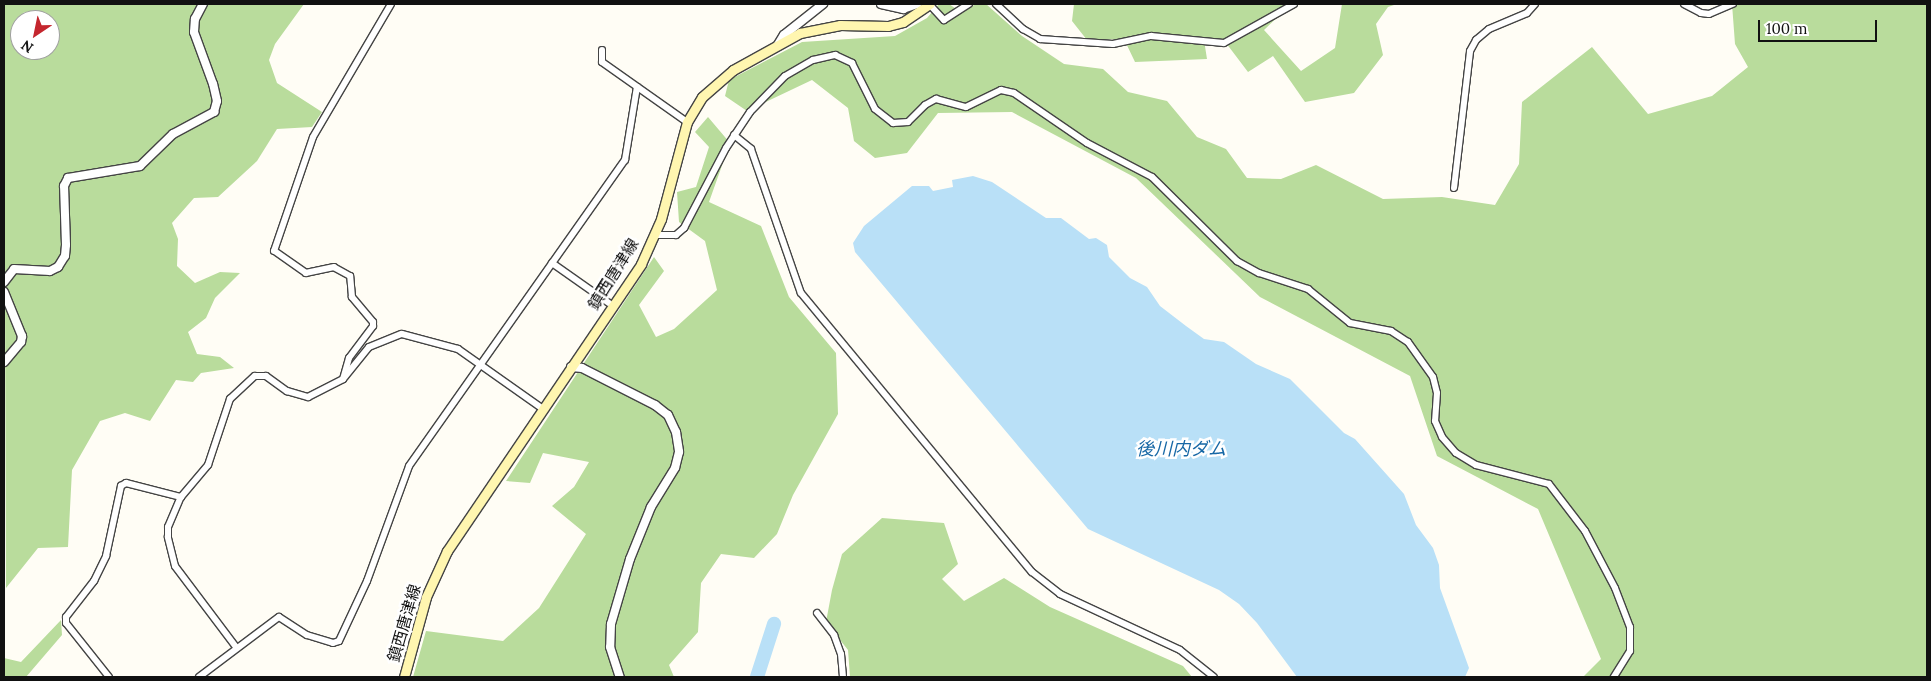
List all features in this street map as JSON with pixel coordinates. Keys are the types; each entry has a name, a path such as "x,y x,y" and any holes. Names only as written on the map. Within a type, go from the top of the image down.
{"main road":[{"name":"鎮西唐津線","path":"404,677 433,577 641,264 655,235 687,122 694,106 717,83 777,46 817,28 888,26 903,22 929,4"}],"street":[{"path":"4,282 14,269 50,271 58,267 65,256 64,186 68,178 140,166 173,134 214,112 217,101 213,84 194,32 195,19 203,4"},
{"path":"343,378 349,358 373,326 352,297 350,276 334,267 306,273 274,251 313,137 391,4"},
{"path":"777,46 784,35 823,4"},
{"path":"881,4 903,9 917,4"},
{"path":"921,4 929,4 944,20 969,4"},
{"path":"996,4 1023,29 1040,39 1113,44 1151,36 1224,43 1294,4"},
{"path":"1454,188 1470,51 1476,40 1489,29 1527,12 1535,4"},
{"path":"1684,4 1700,13 1710,14 1733,4"},
{"path":"602,50 602,62 687,122"},
{"path":"655,235 676,235 684,228 734,135 764,96 786,76 813,60 835,55 852,63 875,109 893,123 908,122 924,105 936,99 966,107 1001,90 1014,93 1087,143 1152,177 1237,261 1259,273 1308,289 1350,323 1390,331 1408,342 1433,377 1437,393 1435,421 1442,437 1456,453 1476,465 1549,484 1556,489 1585,532 1615,588 1630,627 1630,651 1614,677"},
{"path":"199,677 279,616 307,635 333,643 339,641 367,581 409,466 625,160 637,87"},
{"path":"734,135 750,149 801,294 1043,584 1060,594 1180,650 1214,677"},
{"path":"552,263 609,303"},
{"path":"4,292 22,336 21,342 4,362"},
{"path":"236,647 175,566 168,527 181,497 208,465 230,399 255,376 266,376 298,396 322,392 343,378 369,347 402,334 458,349 482,364 543,409"},
{"path":"571,367 582,368 655,405 668,415 676,432 679,452 675,468 651,506 630,559 611,624 610,647 620,677"},
{"path":"109,677 66,623 66,618 94,581 106,556 121,486 126,483 181,497"},
{"path":"816,614 834,635 841,654 843,677"}],"green space":[{"path":"4,4 304,4 275,44 269,60 277,83 322,112 312,127 277,129 257,161 218,197 194,198 172,223 178,239 177,266 195,283 220,272 240,273 215,298 206,318 188,332 197,354 220,357 234,368 201,373 193,382 176,380 150,421 125,413 100,421 72,470 68,547 38,548 6,588"},
{"path":"939,4 949,4 962,13 976,4 986,4 1022,36 1064,64 1103,69 1128,92 1167,101 1197,137 1226,149 1247,178 1281,179 1316,165 1383,199 1442,197 1495,205 1519,164 1522,102 1592,47 1648,114 1712,96 1748,67 1735,44 1732,4 1927,4 1927,677 1583,677 1601,659 1538,509 1437,456 1410,376 1260,297 1136,178 1012,112 938,113 907,153 875,158 854,141 848,108 812,80 747,111 725,96 729,80 802,42 895,36 927,18"},
{"path":"1074,4 1291,4 1264,30 1301,71 1335,48 1342,4 1397,4 1388,7 1376,24 1383,55 1354,93 1305,102 1273,56 1248,72 1223,39 1204,40 1207,59 1135,62 1124,39 1087,40 1072,21"},
{"path":"708,117 730,143 709,202 761,226 789,297 836,353 838,414 793,495 777,534 754,558 721,554 701,583 698,632 669,665 674,677 413,677 426,631 503,641 539,608 586,534 552,506 574,487 589,462 543,453 530,483 506,481 654,257 664,271 639,305 656,337 674,329 717,290 705,241 679,222 677,192 696,187 709,147 695,132"},
{"path":"882,518 944,523 958,564 942,579 964,601 1004,578 1050,607 1183,666 1192,677 850,677 848,650 826,622 832,590 842,554"},
{"path":"61,620 62,635 26,677 4,677 4,658 21,662"}],"water":[{"name":"後川内ダム","path":"973,176 992,182 1046,218 1061,218 1089,239 1096,238 1107,245 1109,257 1130,278 1147,287 1160,306 1204,339 1224,342 1256,364 1290,379 1344,433 1355,439 1404,494 1416,525 1433,548 1439,565 1440,588 1469,668 1465,677 1297,677 1257,623 1239,604 1219,590 1088,529 855,252 853,243 864,226 912,186 929,186 933,191 953,187 952,180"}],"waterway":[{"path":"757,677 774,624"}]}
